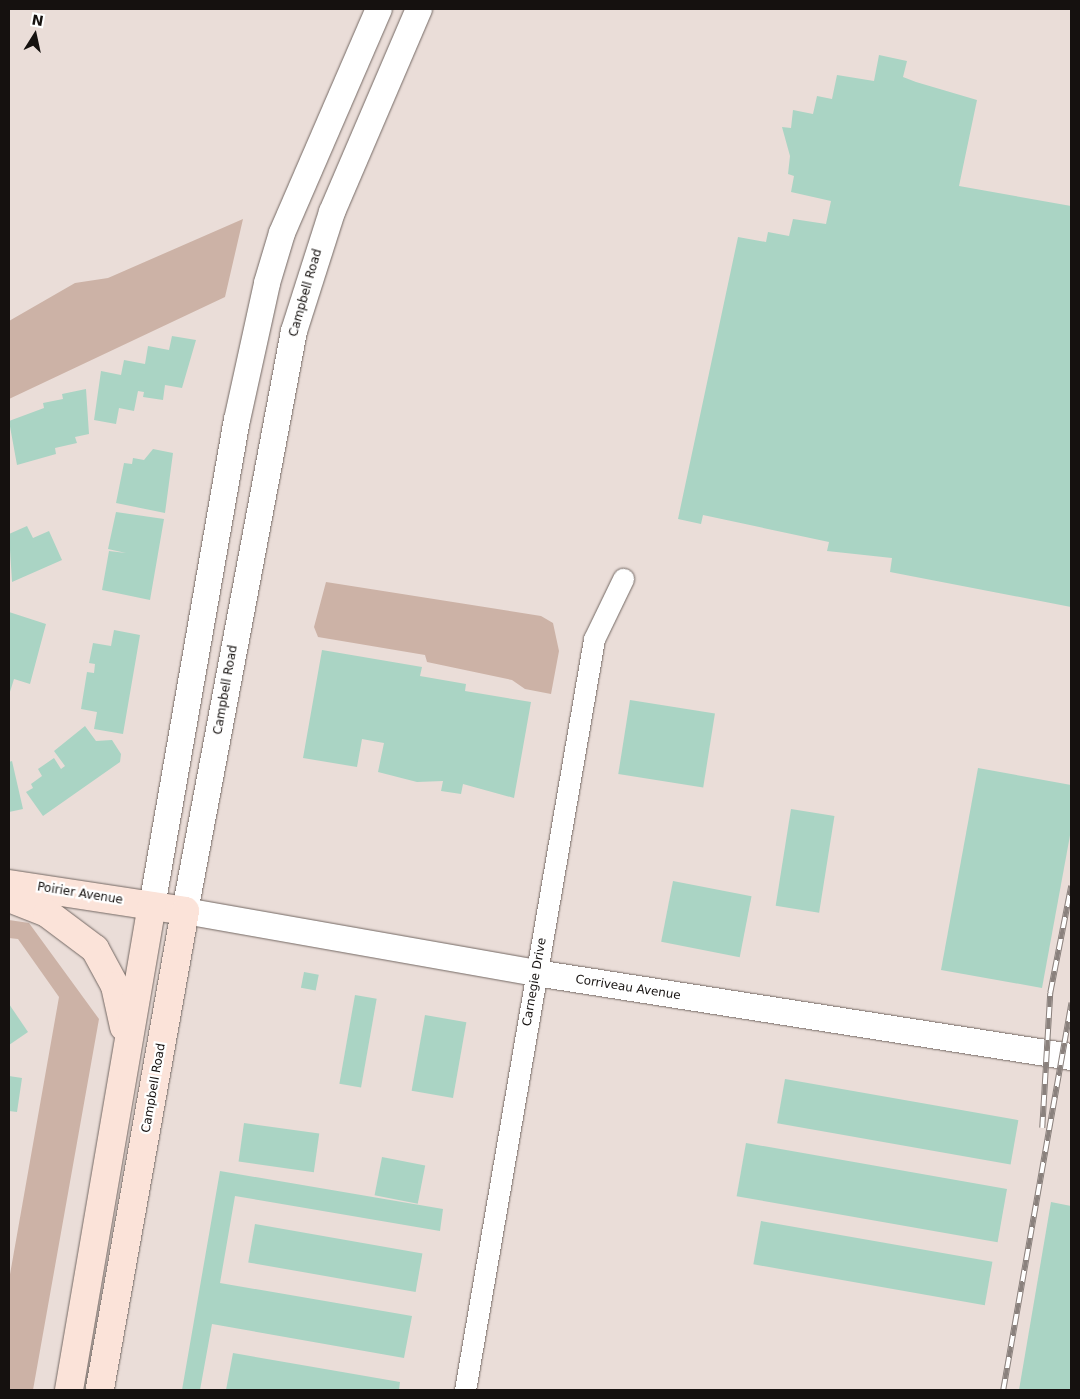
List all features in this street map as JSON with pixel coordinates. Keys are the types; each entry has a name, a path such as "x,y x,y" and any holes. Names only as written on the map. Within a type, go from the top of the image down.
{"main road":[{"name":"Poirier Avenue","path":"9,884 185,911"},
{"path":"9,898 75,930 106,965 126,1034 123,1071"},
{"path":"68,1390 152,906"},
{"name":"Campbell Road","path":"100,1390 185,911"}],"street":[{"path":"152,906 240,402 267,283 282,233 379,9"},
{"name":"Campbell Road","path":"185,911 294,331 332,212 419,9"},
{"name":"Carnegie Drive","path":"465,1390 594,639 623,579"},
{"name":"Corriveau Avenue","path":"185,911 536,973 1071,1057"}],"shaded area":[{"path":"243,219 225,297 9,399 9,321 75,283 108,278"},
{"path":"326,582 541,616 553,623 559,651 551,694 525,689 512,680 427,662 425,655 318,637 314,627"},
{"path":"9,920 29,923 99,1019 33,1390 9,1390 9,1280 59,997 18,939 9,938"}],"building":[{"path":"879,55 907,61 903,77 977,100 959,186 1071,206 1071,607 890,572 892,558 827,551 829,542 703,515 701,524 678,519 738,237 766,242 768,232 789,236 793,219 826,224 831,201 791,192 794,176 788,174 790,156 782,127 791,128 793,110 813,114 817,96 832,99 837,75 874,81"},
{"path":"172,336 196,340 182,388 165,385 163,400 143,397 144,392 138,391 134,411 119,408 116,424 94,420 101,371 121,375 124,360 145,364 148,346 169,350"},
{"path":"86,389 89,434 75,437 77,443 55,448 56,454 17,465 9,421 44,408 43,403 63,399 62,394"},
{"path":"153,449 173,453 165,513 116,503 124,463 132,464 133,458 144,460"},
{"path":"116,512 164,519 150,600 102,590 109,551 126,553 108,549"},
{"path":"27,526 33,538 49,531 62,560 12,582 9,534"},
{"path":"9,612 46,624 30,684 14,679 9,695"},
{"path":"114,630 140,635 123,734 94,729 97,712 81,709 87,672 94,673 95,664 89,663 93,643 111,646"},
{"path":"322,650 422,667 420,676 466,684 465,691 531,702 514,798 463,784 461,794 441,791 443,781 417,782 378,772 384,743 362,739 357,767 303,758"},
{"path":"630,700 715,713 703,788 618,774"},
{"path":"85,726 96,741 112,740 121,754 120,762 43,816 26,792 33,788 31,784 42,776 38,769 54,758 61,769 65,766 54,751"},
{"path":"12,761 23,809 9,812 9,762"},
{"path":"978,768 1071,785 1071,830 1042,988 941,970"},
{"path":"791,809 834,816 819,913 776,906"},
{"path":"673,881 752,896 740,957 661,942"},
{"path":"304,972 319,975 316,991 301,988"},
{"path":"355,995 377,999 361,1087 339,1084"},
{"path":"9,1004 28,1032 9,1045"},
{"path":"425,1015 466,1022 453,1098 412,1091"},
{"path":"9,1076 22,1078 17,1112 9,1111"},
{"path":"785,1079 1018,1120 1011,1164 777,1123"},
{"path":"244,1123 319,1134 314,1172 239,1162"},
{"path":"746,1143 1007,1189 998,1242 737,1196"},
{"path":"382,1157 425,1165 418,1204 375,1195"},
{"path":"220,1171 443,1209 440,1231 235,1196 220,1283 412,1316 404,1358 212,1324 200,1390 182,1390"},
{"path":"1051,1202 1071,1206 1071,1390 1019,1390"},
{"path":"761,1221 992,1262 985,1305 753,1264"},
{"path":"255,1224 422,1254 416,1292 248,1262"},
{"path":"233,1353 400,1382 399,1390 226,1390"}],"railway":[{"path":"1042,1128 1050,993 1071,886"},
{"path":"1003,1390 1071,1003"}]}
